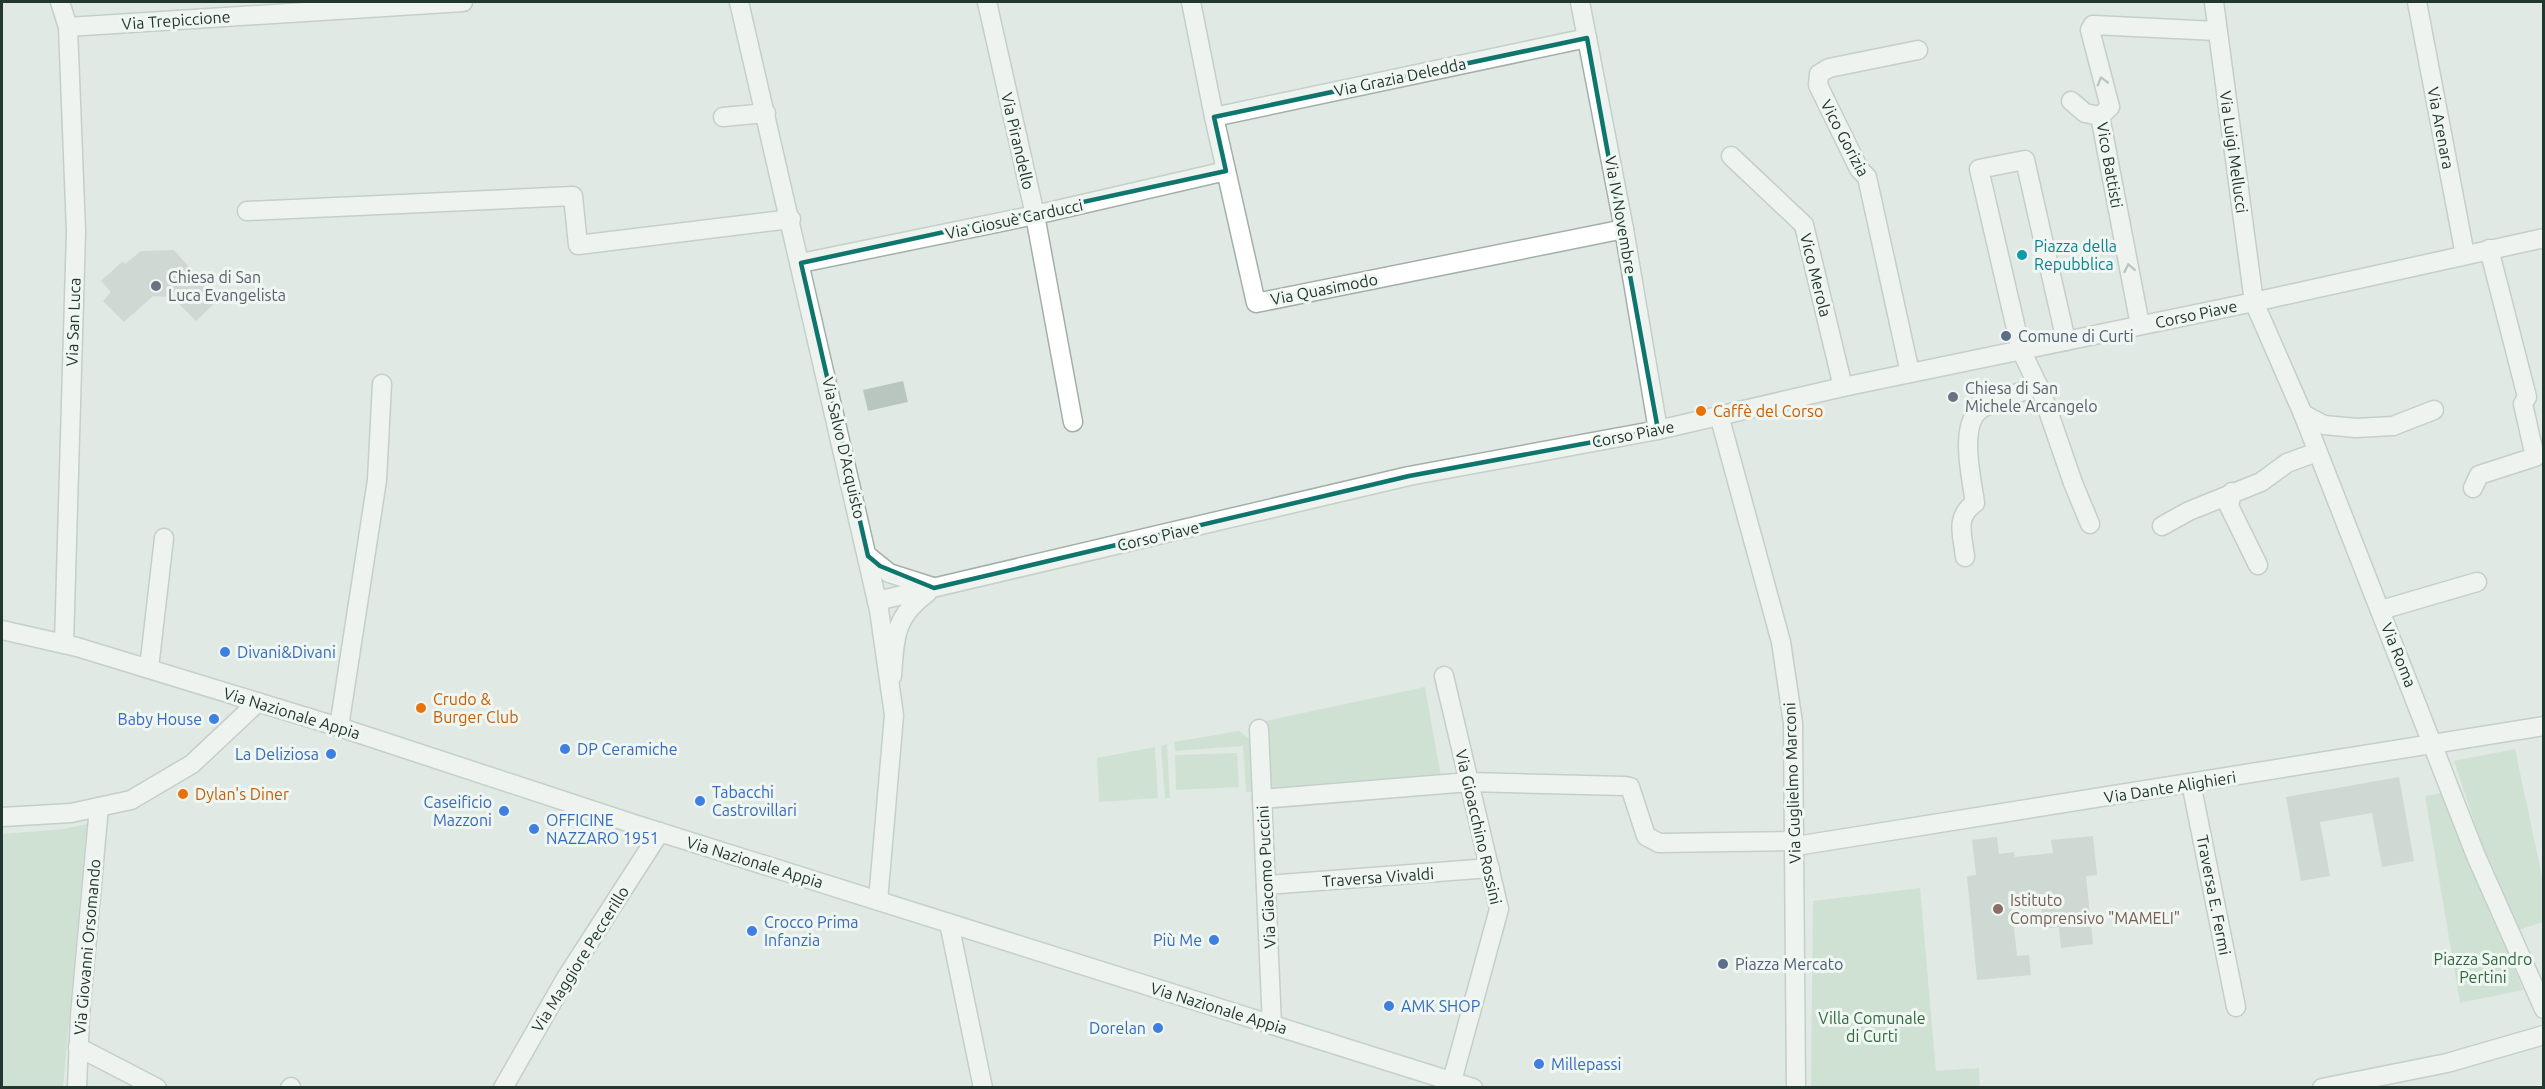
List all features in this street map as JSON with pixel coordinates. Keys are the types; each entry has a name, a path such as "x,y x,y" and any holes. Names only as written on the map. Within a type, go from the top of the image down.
{"street":[{"name":"Via San Luca","path":"60,2 68,27 76,231 64,644"},
{"name":"Via Trepiccione","path":"68,27 463,2"},
{"name":"Via Salvo D'Acquisto","path":"739,2 791,219 877,601 894,715 878,901"},
{"name":"Via Pirandello","path":"987,2 1035,215 1073,422"},
{"name":"Via Quasimodo","path":"1191,2 1256,303 1624,229"},
{"name":"Via IV Novembre","path":"1580,2 1624,229 1658,429"},
{"name":"Via Luigi Mellucci","path":"2214,2 2254,302"},
{"name":"Via Arenara","path":"2417,2 2465,255"},
{"name":"Vico Battisti","path":"2140,325 2100,116 2110,106 2090,36 2093,25 2217,31"},
{"name":"Via Grazia Deledda","path":"1214,117 1587,38"},
{"name":"Vico Gorizia","path":"1910,373 1867,177 1859,170 1818,85 1819,74 1828,68 1918,50"},
{"path":"2071,101 2085,113 2100,116"},
{"path":"723,117 766,113"},
{"name":"Vico Merola","path":"1731,156 1804,225 1843,387"},
{"path":"2066,340 2025,160 1979,169 2020,350 2038,385 2090,524"},
{"name":"Via Giosuè Carducci","path":"801,263 1035,215 1226,171"},
{"path":"247,211 573,196 578,245 791,219"},
{"name":"Corso Piave","path":"877,601 1409,476 1658,429 1843,387 2254,302 2544,238"},
{"path":"2473,488 2480,475 2535,457 2523,404 2527,397 2489,249"},
{"name":"Via Roma","path":"2254,302 2303,414 2476,856 2544,1009"},
{"path":"339,727 377,480 382,384"},
{"path":"1965,557 1961,518 1975,503 1967,438 1972,418 1980,410 2038,385"},
{"path":"2303,414 2324,424 2356,428 2393,426 2434,410"},
{"name":"Via Guglielmo Marconi","path":"1719,415 1781,642 1793,723 1796,844 1796,1088"},
{"path":"2162,526 2232,492 2261,482 2287,463 2317,452"},
{"path":"2232,492 2229,506 2258,566"},
{"path":"149,668 164,538"},
{"path":"868,556 889,573 934,588"},
{"path":"2381,610 2477,582"},
{"name":"Corso Piave","path":"890,690 900,622 909,606 934,588"},
{"name":"Via Nazionale Appia","path":"2,630 64,644 149,668 339,727 660,832 1473,1088"},
{"name":"Via Gioacchino Rossini","path":"1444,676 1499,909 1452,1081"},
{"path":"2,817 71,813 131,800 192,764 258,702"},
{"name":"Via Dante Alighieri","path":"1469,782 1630,787 1646,836 1659,843 1796,844 2544,726"},
{"name":"Via Giacomo Puccini","path":"1259,729 1272,1025"},
{"path":"1262,799 1469,782"},
{"name":"Traversa E. Fermi","path":"2191,783 2236,1007"},
{"name":"Via Giovanni Orsomando","path":"76,1088 99,807"},
{"name":"Via Maggiore Peccerillo","path":"504,1088 566,978 660,832"},
{"name":"Traversa Vivaldi","path":"1266,885 1490,868"},
{"path":"949,923 983,1088"},
{"path":"2322,1088 2447,1063 2544,1035"},
{"path":"78,1047 157,1088"}],"highlighted area":[{"path":"1587,38 1658,430 1409,476 934,588 880,566 868,556 801,263 1226,171 1214,117"}],"green space":[{"path":"1425,687 1441,777 1270,789 1265,721"},
{"path":"1239,731 1250,739 1252,792 1246,792 1243,746 1175,751 1174,742"},
{"path":"1167,744 1170,798 1165,798 1161,746"},
{"path":"1155,747 1158,798 1099,802 1097,758"},
{"name":"Piazza Sandro Pertini","path":"2515,749 2543,881 2543,922 2519,930 2484,851 2454,761"},
{"path":"1237,753 1239,787 1176,790 1175,755"},
{"name":"Piazza Sandro Pertini","path":"2442,793 2523,990 2460,1003 2425,796"},
{"path":"87,824 63,1087 2,1087 2,834 64,829"},
{"name":"Villa Comunale di Curti","path":"1920,888 1936,1071 1979,1068 1980,1087 1811,1087 1813,901"}],"building":[{"name":"Chiesa di San Luca Evangelista","path":"174,250 218,300 196,321 172,297 153,296 124,322 103,301 111,292 101,281 123,261 125,264 141,251"},
{"path":"903,381 908,402 868,411 863,390"},
{"path":"2399,777 2414,861 2382,867 2372,813 2320,822 2330,876 2301,881 2286,797"},
{"name":"Istituto Comprensivo \"MAMELI\"","path":"2093,836 2097,875 2086,876 2093,944 2061,948 2059,927 2043,929 2041,908 2012,910 2017,956 2029,955 2031,975 1977,980 1967,876 1976,875 1972,840 1997,837 1999,854 2014,852 2015,857 2053,853 2051,840"}],"place":[{"name":"Piazza della Repubblica","path":"2022,255"},
{"name":"Chiesa di San Luca Evangelista","path":"156,286"},
{"name":"Comune di Curti","path":"2006,336"},
{"name":"Chiesa di San Michele Arcangelo","path":"1953,397"},
{"name":"Caffè del Corso","path":"1701,411"},
{"name":"Divani&Divani","path":"225,652"},
{"name":"Crudo & Burger Club","path":"421,708"},
{"name":"Baby House","path":"214,719"},
{"name":"DP Ceramiche","path":"565,749"},
{"name":"La Deliziosa","path":"331,754"},
{"name":"Dylan's Diner","path":"183,794"},
{"name":"Tabacchi Castrovillari","path":"700,801"},
{"name":"Caseificio Mazzoni","path":"504,811"},
{"name":"OFFICINE NAZZARO 1951","path":"534,829"},
{"name":"Istituto Comprensivo \"MAMELI\"","path":"1998,909"},
{"name":"Crocco Prima Infanzia","path":"752,931"},
{"name":"Più Me","path":"1214,940"},
{"name":"Piazza Mercato","path":"1723,964"},
{"name":"AMK SHOP","path":"1389,1006"},
{"name":"Dorelan","path":"1158,1028"},
{"name":"Millepassi","path":"1539,1064"}]}
